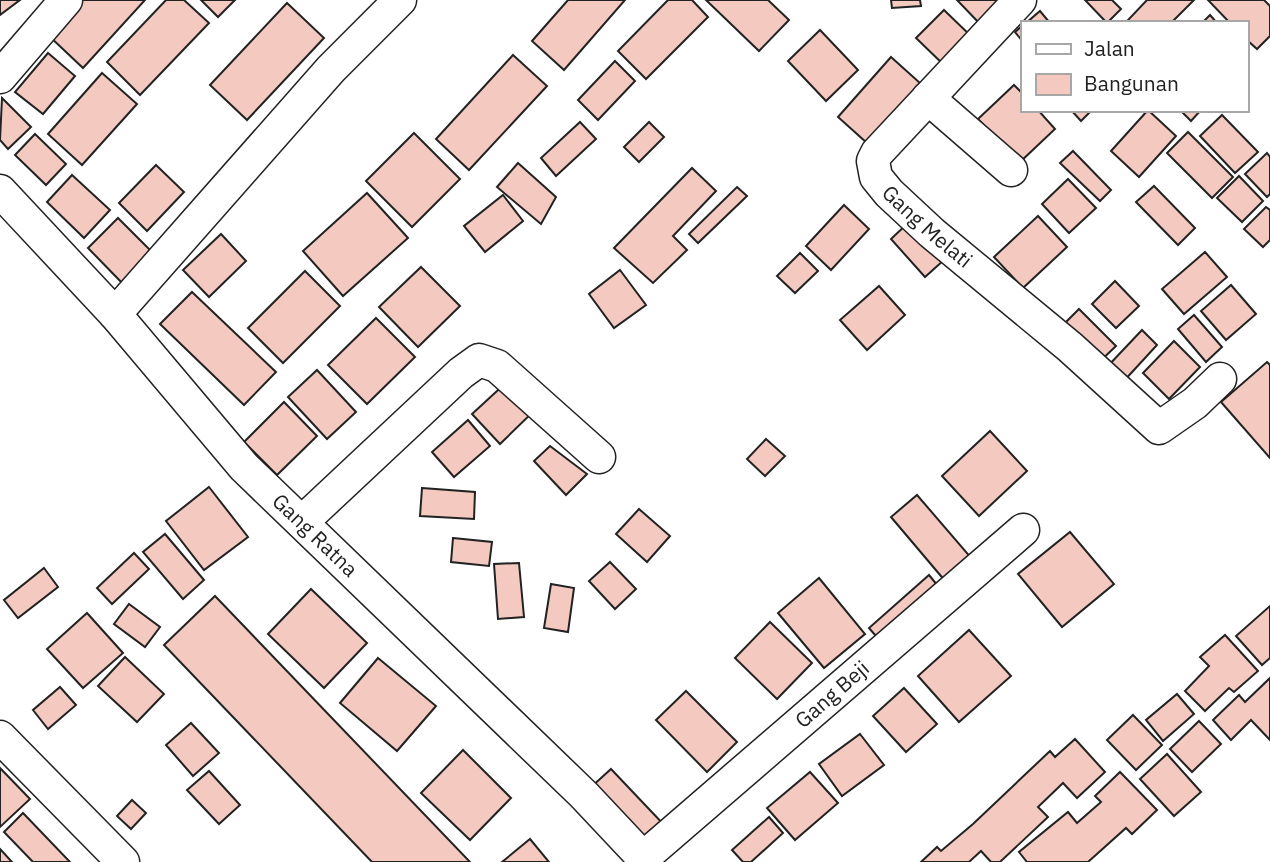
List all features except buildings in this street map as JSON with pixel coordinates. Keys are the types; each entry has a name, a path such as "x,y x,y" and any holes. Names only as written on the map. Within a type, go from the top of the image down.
{"street":[{"path":"0,77 66,0"},
{"path":"115,314 331,69 400,0"},
{"name":"Gang Melati","path":"1020,0 877,153 873,161 876,177 932,233 1070,347 1159,428 1195,403 1220,379"},
{"path":"928,98 1011,170"},
{"name":"Gang Ratna","path":"0,191 115,314 244,467 584,795 645,860"},
{"path":"302,522 461,373 479,360 497,366 599,457"},
{"name":"Gang Beji","path":"645,860 1023,530"},
{"path":"0,737 123,862"}]}
